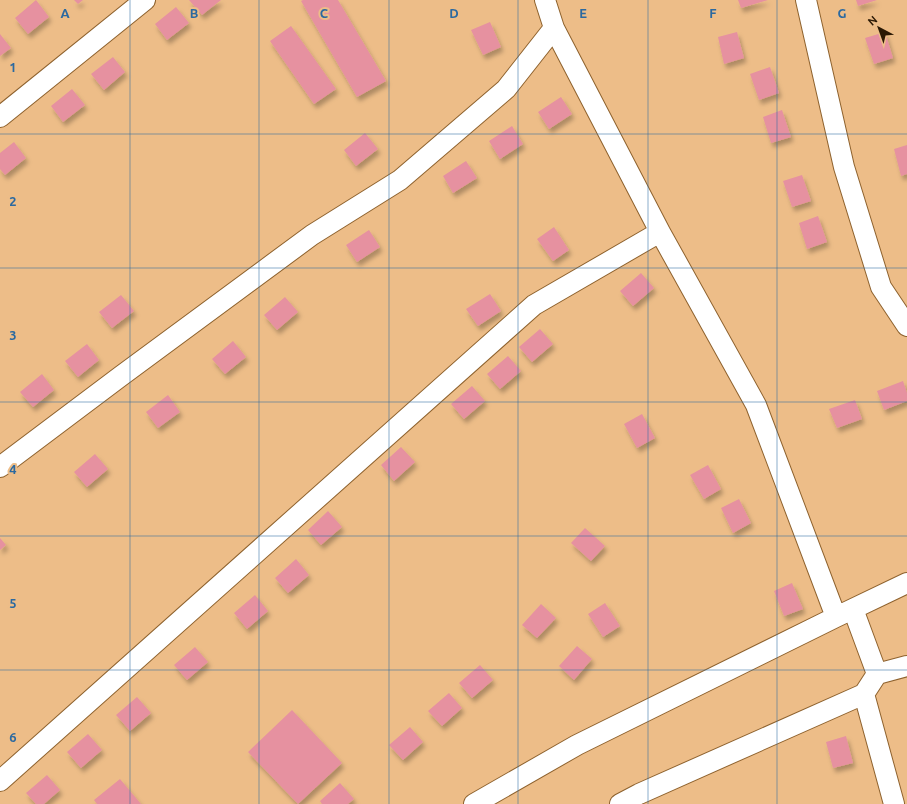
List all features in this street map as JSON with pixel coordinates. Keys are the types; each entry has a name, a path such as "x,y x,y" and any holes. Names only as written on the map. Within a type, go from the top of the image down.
{"street":[{"path":"0,117 145,0"},
{"path":"545,0 554,28 660,232 756,405 844,613 877,674"},
{"path":"806,0 844,167 880,287 907,326"},
{"path":"0,467 312,235 400,180 506,89 554,28"},
{"path":"0,781 534,305 660,232"},
{"path":"474,804 578,745 844,613 907,584"},
{"path":"620,804 638,794 864,694 877,674 907,666"},
{"path":"864,694 894,804"}],"building":[{"path":"36,0 49,17 28,34 15,18"},
{"path":"74,0 83,0 78,4"},
{"path":"189,0 221,0 202,15"},
{"path":"338,0 386,81 357,97 301,1"},
{"path":"738,0 768,0 741,8"},
{"path":"856,0 877,0 858,6"},
{"path":"176,7 189,23 167,40 155,24"},
{"path":"490,22 501,47 483,55 471,30"},
{"path":"291,26 336,89 314,104 270,41"},
{"path":"737,32 744,58 724,64 718,37"},
{"path":"885,32 893,58 874,64 865,38"},
{"path":"0,34 11,48 0,56"},
{"path":"113,57 125,72 104,90 91,74"},
{"path":"770,67 779,93 759,100 750,74"},
{"path":"72,89 85,105 63,122 51,106"},
{"path":"561,97 572,114 549,129 538,112"},
{"path":"782,110 791,137 771,143 763,117"},
{"path":"512,126 523,144 500,159 489,141"},
{"path":"365,133 378,149 356,166 344,150"},
{"path":"14,142 26,158 5,175 0,169 0,153"},
{"path":"907,145 907,174 901,176 894,149"},
{"path":"466,161 477,178 453,193 443,176"},
{"path":"802,175 811,201 792,207 783,181"},
{"path":"818,216 827,242 807,249 799,223"},
{"path":"554,227 569,250 553,261 537,239"},
{"path":"369,230 380,247 357,262 346,245"},
{"path":"641,273 654,288 633,306 620,291"},
{"path":"490,294 501,311 478,326 466,309"},
{"path":"121,295 134,311 112,328 99,312"},
{"path":"285,297 298,312 277,330 264,315"},
{"path":"540,329 553,344 532,362 519,347"},
{"path":"233,341 246,357 225,374 212,359"},
{"path":"87,344 99,360 78,377 65,361"},
{"path":"508,356 521,371 500,389 487,374"},
{"path":"42,374 54,390 33,407 20,392"},
{"path":"903,381 907,393 907,401 884,410 877,391"},
{"path":"472,386 485,401 464,419 451,404"},
{"path":"168,395 180,412 158,428 146,412"},
{"path":"855,400 862,419 837,428 829,409"},
{"path":"642,414 655,438 637,448 624,424"},
{"path":"401,447 415,462 394,481 381,465"},
{"path":"95,454 108,469 87,487 74,472"},
{"path":"708,465 721,489 704,499 690,475"},
{"path":"739,499 751,523 733,533 721,508"},
{"path":"328,511 342,527 321,545 308,530"},
{"path":"585,528 605,546 591,561 571,543"},
{"path":"0,538 6,545 0,550"},
{"path":"296,559 309,575 288,593 275,578"},
{"path":"792,583 803,609 784,616 774,591"},
{"path":"255,595 268,611 247,629 234,613"},
{"path":"605,603 620,626 603,637 588,614"},
{"path":"541,604 556,618 537,638 522,625"},
{"path":"577,646 592,659 574,680 559,666"},
{"path":"195,647 208,662 187,680 174,665"},
{"path":"480,665 493,680 472,698 459,683"},
{"path":"449,693 462,708 442,726 428,711"},
{"path":"137,697 151,713 130,731 116,715"},
{"path":"292,710 342,763 298,804 248,752"},
{"path":"410,727 423,742 403,760 389,745"},
{"path":"88,734 102,750 81,768 67,752"},
{"path":"846,736 853,763 833,768 826,742"},
{"path":"47,775 60,790 44,804 36,804 26,793"},
{"path":"120,779 141,804 97,804 94,800"},
{"path":"340,783 354,799 348,804 322,804 320,801"}]}
